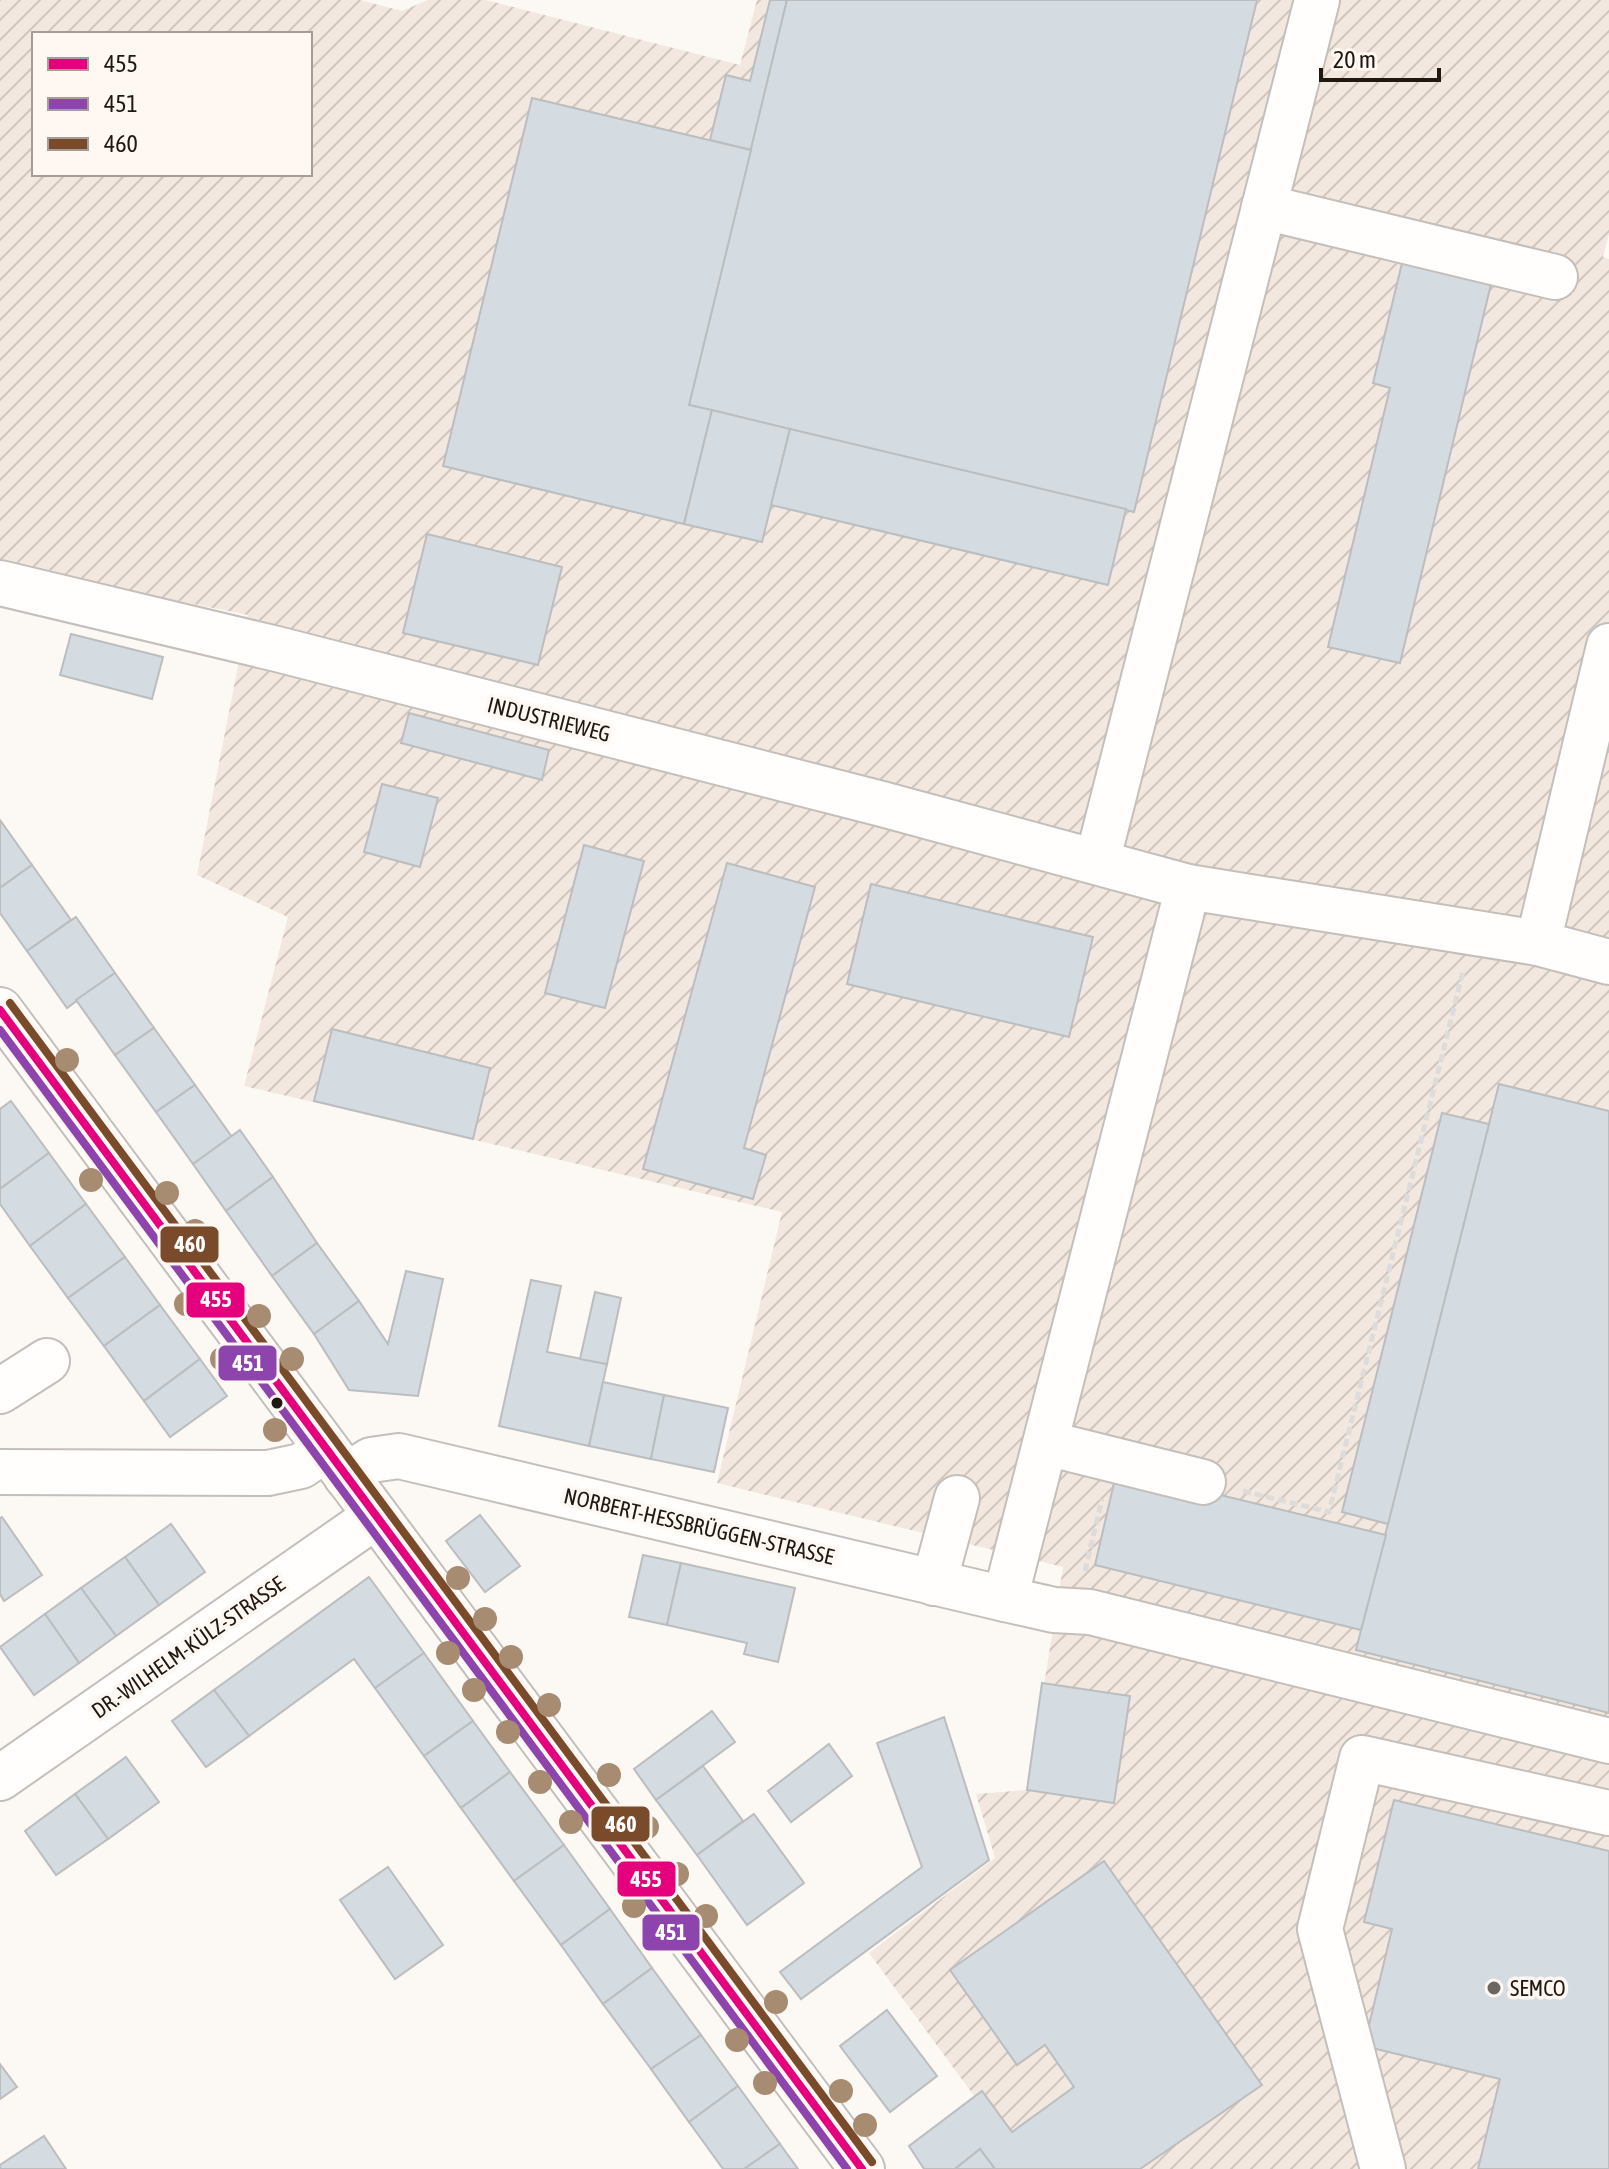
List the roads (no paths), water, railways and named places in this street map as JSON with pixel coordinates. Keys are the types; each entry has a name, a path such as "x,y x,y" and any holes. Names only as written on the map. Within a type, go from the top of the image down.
{"street":[{"path":"1097,862 1317,0"},
{"path":"1264,207 1555,277"},
{"name":"INDUSTRIEWEG","path":"0,583 277,649 1188,887 1538,943 1609,962"},
{"path":"1538,943 1609,646"},
{"path":"1005,1599 1188,887"},
{"path":"0,1010 862,2169"},
{"path":"0,1391 47,1361"},
{"path":"1046,1443 1203,1482"},
{"name":"NORBERT-HESSBRÜGGEN-STRASSE","path":"0,1472 268,1473 301,1466 399,1456 934,1583 1054,1610 1090,1612 1609,1741"},
{"path":"934,1583 957,1498"},
{"name":"DR.-WILHELM-KÜLZ-STRASSE","path":"0,1778 376,1516"},
{"path":"1383,2169 1320,1929 1362,1758 1609,1813"}],"place":[{"name":"SEMCO","path":"1494,1988"}]}
